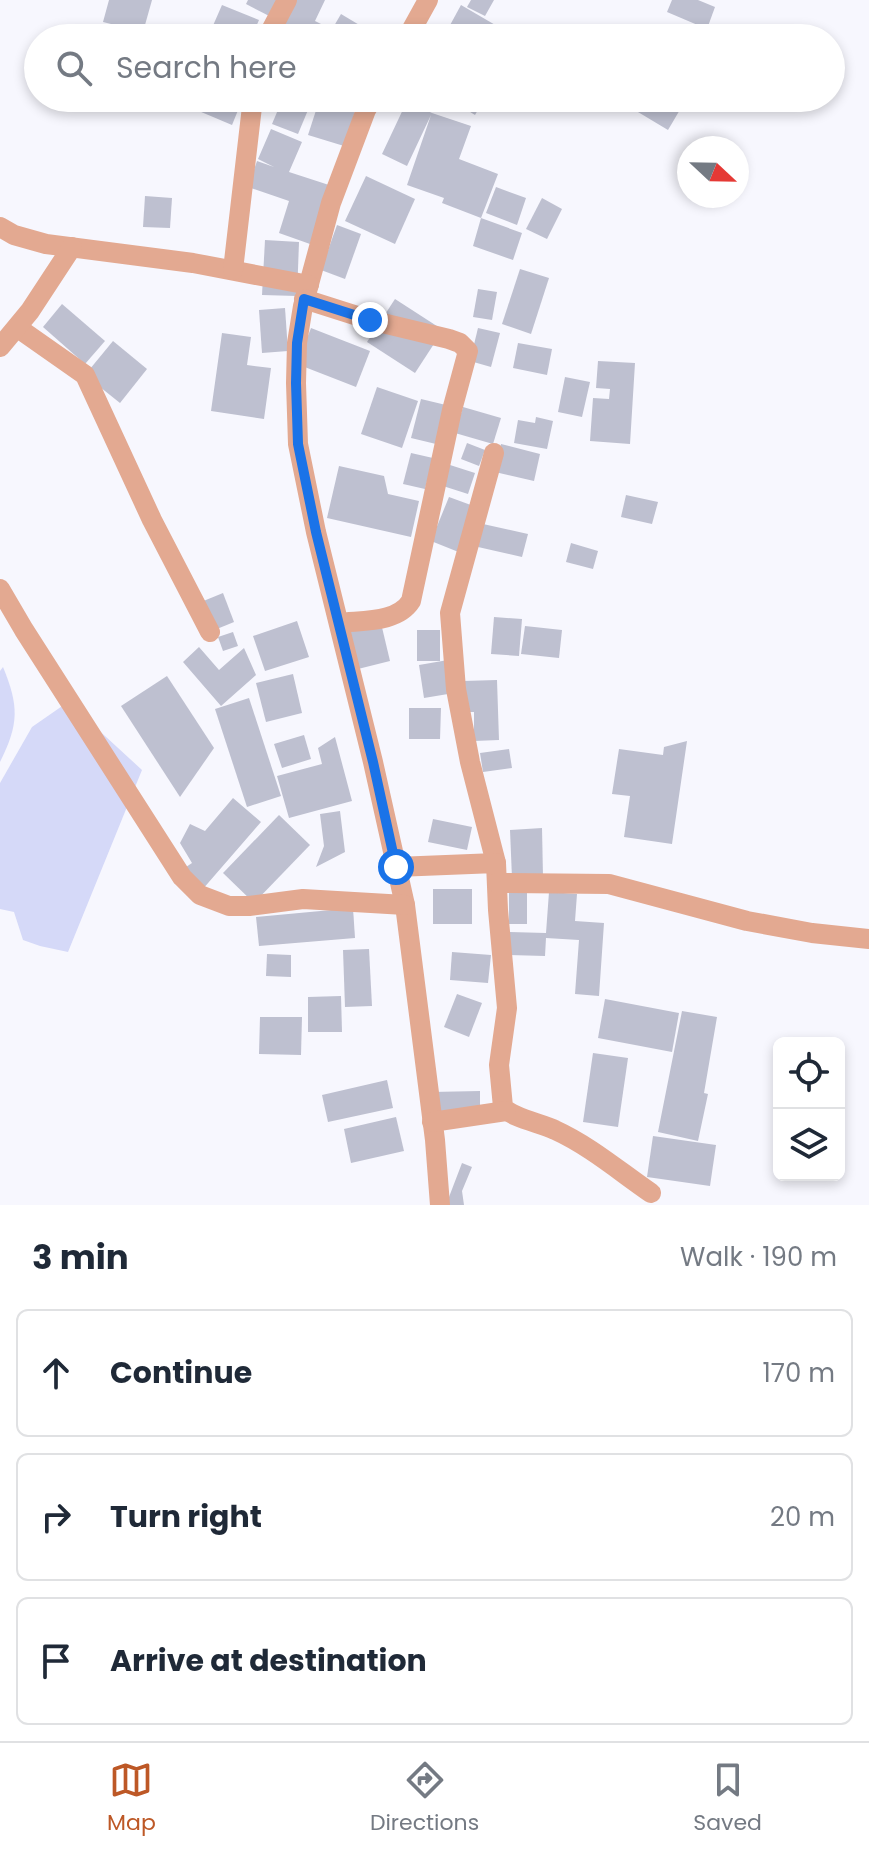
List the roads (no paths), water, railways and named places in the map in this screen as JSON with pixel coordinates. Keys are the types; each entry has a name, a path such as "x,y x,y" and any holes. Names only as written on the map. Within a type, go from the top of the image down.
{"street":[{"path":"274,24 287,0"},
{"path":"415,24 428,0"},
{"path":"233,270 251,112"},
{"path":"365,112 331,203 306,292 297,343 298,444 405,905 440,1205"},
{"path":"0,227 29,240 233,270 306,292 370,320 449,339 465,347 468,351 452,410 411,601 406,610 394,616 339,623"},
{"path":"0,347 18,328 72,247"},
{"path":"18,328 85,375 152,520 210,632"},
{"path":"494,453 450,613 456,689 496,873 507,1008 499,1065 506,1111"},
{"path":"0,589 182,877 200,895 229,906 303,899 405,905"},
{"path":"396,867 609,884 747,921 869,939"},
{"path":"432,1122 506,1111 574,1139 651,1193"}]}
